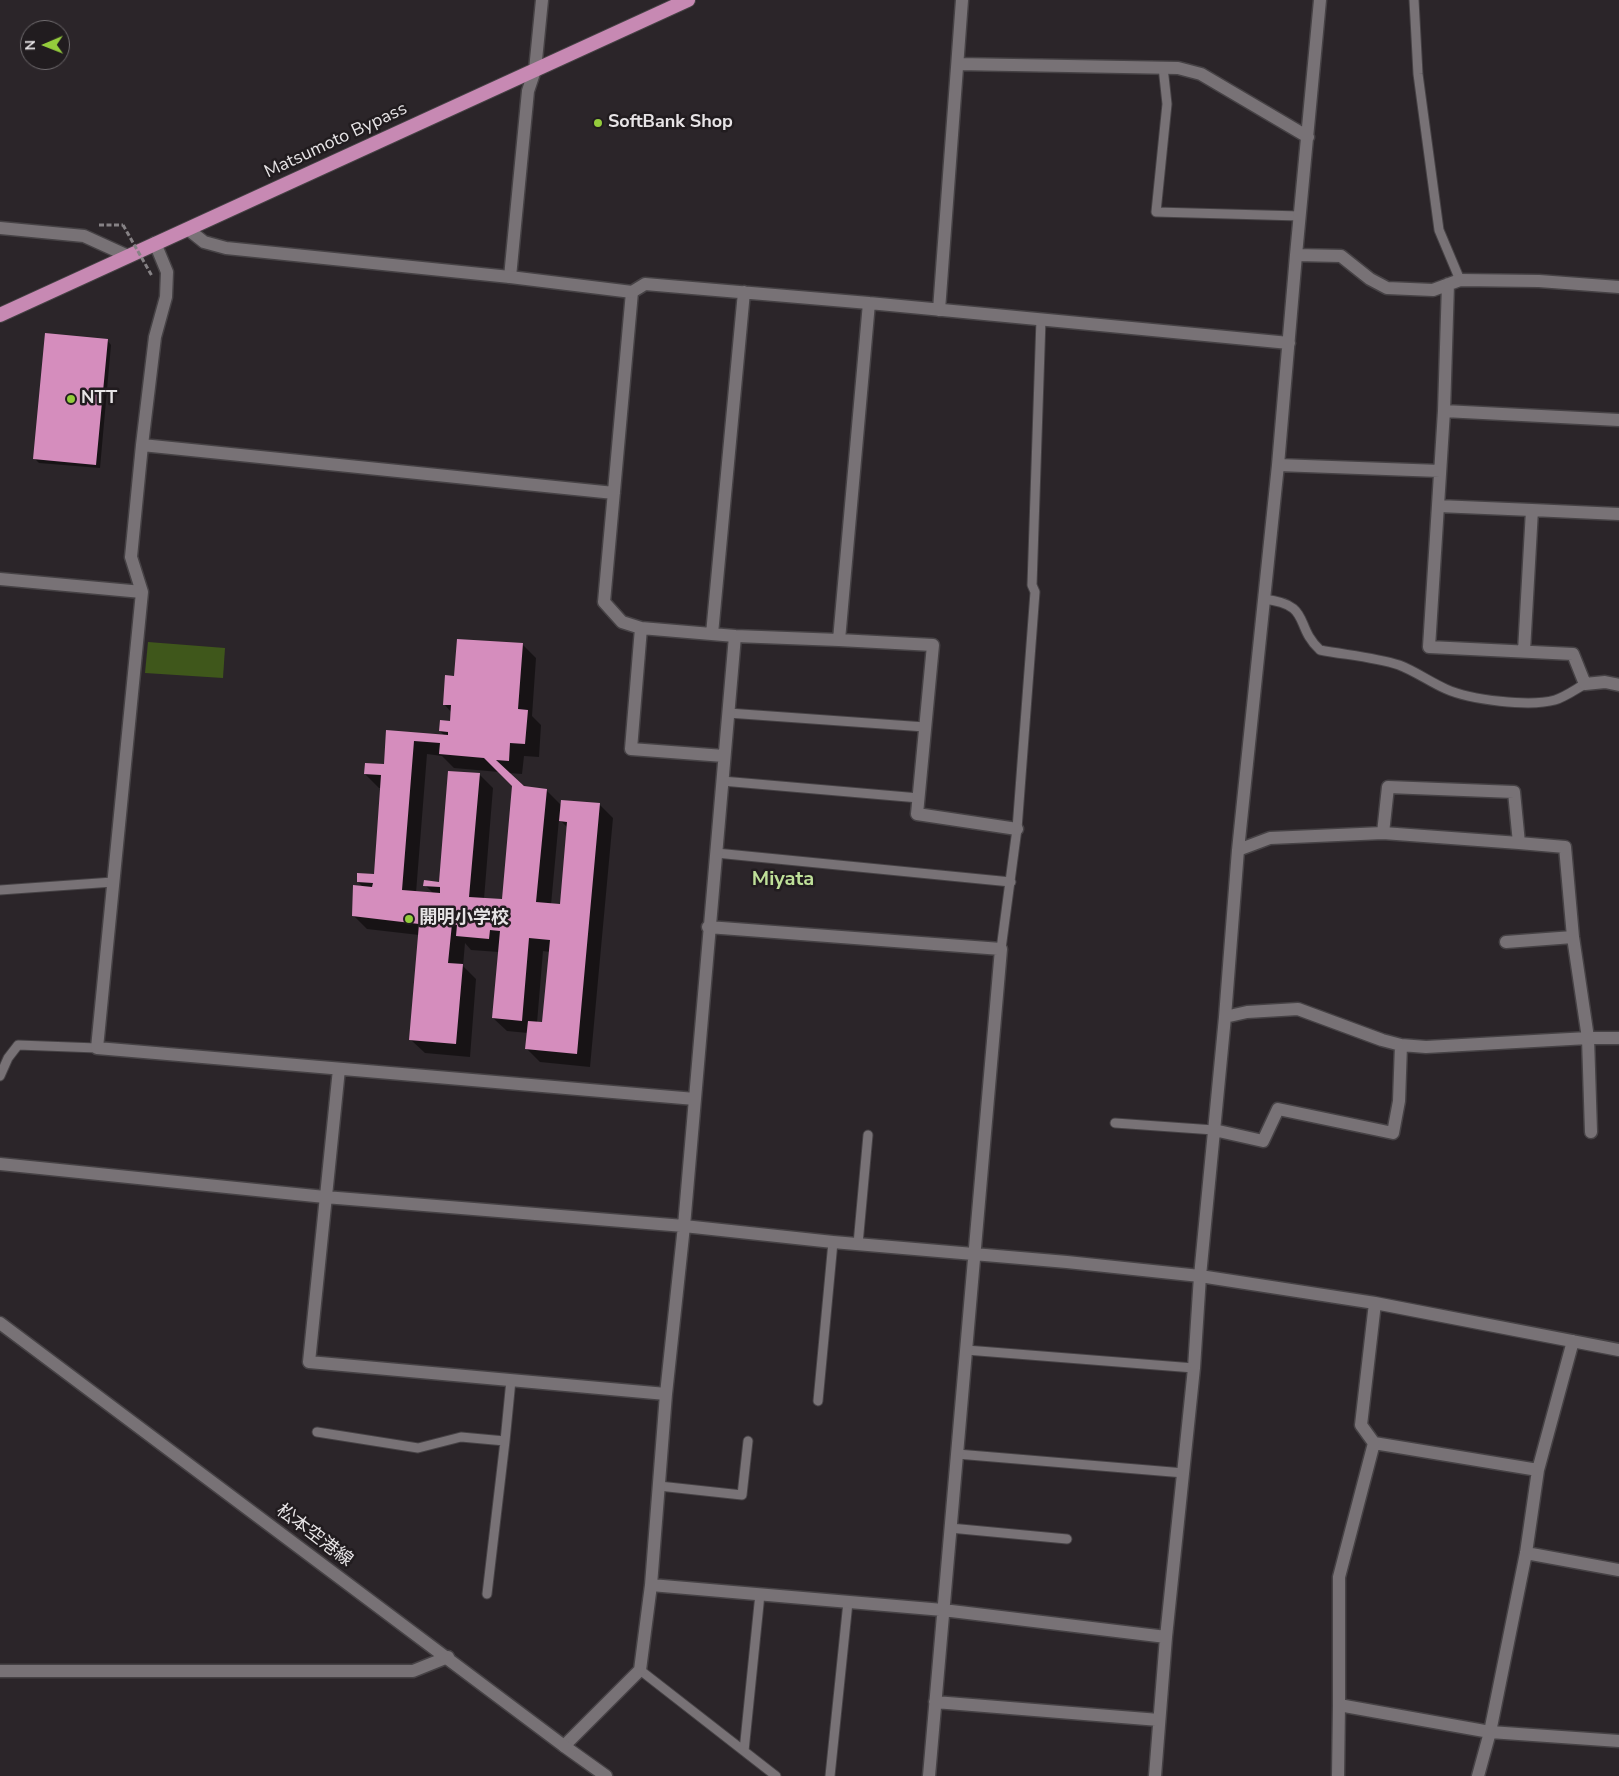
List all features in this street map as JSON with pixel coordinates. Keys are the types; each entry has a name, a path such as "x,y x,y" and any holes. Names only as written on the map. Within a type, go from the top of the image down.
{"highway":[{"name":"Matsumoto Bypass","path":"0,315 688,0"}],"street":[{"path":"510,277 528,91 535,70 542,0"},
{"path":"939,310 962,0"},
{"path":"1155,1776 1166,1637 1194,1368 1200,1276 1225,1017 1238,850 1278,465 1320,0"},
{"path":"958,64 1178,68 1201,74 1308,137"},
{"path":"0,228 84,236 128,256"},
{"path":"188,230 204,242 226,248 510,277 632,292 645,284 869,302 1288,343"},
{"path":"155,243 167,272 166,297 155,337 131,557 142,592 97,1048 695,1099"},
{"path":"1296,255 1341,256 1370,279 1387,288 1433,290 1454,282 1539,281 1619,287"},
{"path":"1454,282 1429,648 1573,654 1586,684 1605,682 1619,685"},
{"path":"632,292 604,602 622,622 641,628 735,636 932,645 917,814 1018,828"},
{"path":"712,634 744,292"},
{"path":"839,640 869,302"},
{"path":"1444,411 1619,420"},
{"path":"142,445 614,493"},
{"path":"1278,465 1440,471"},
{"path":"1438,506 1619,514"},
{"path":"1524,651 1532,510"},
{"path":"0,579 142,592"},
{"path":"641,628 631,749 724,756"},
{"path":"564,1746 640,1670 651,1584 666,1394 684,1226 708,926 735,636"},
{"path":"1383,833 1388,787 1514,792 1519,843"},
{"path":"1238,850 1270,838 1383,833 1566,846 1573,938 1588,1038 1591,1132"},
{"path":"708,926 1001,949 929,1776"},
{"path":"1506,942 1573,938"},
{"path":"1225,1017 1247,1012 1298,1008 1382,1040 1401,1045 1426,1048 1588,1038 1619,1038"},
{"path":"1214,1130 1263,1141 1278,1109 1393,1133 1399,1101 1401,1045"},
{"path":"339,1069 309,1362 666,1394"},
{"path":"0,1164 325,1197 684,1226 833,1242 1200,1276 1375,1303 1619,1350"},
{"path":"1375,1303 1361,1425 1374,1442 1538,1470"},
{"name":"松本空港線","path":"0,1324 606,1776"},
{"path":"1478,1776 1490,1732 1526,1553 1538,1470 1574,1341"},
{"path":"1338,1776 1339,1577 1374,1442"},
{"path":"1526,1553 1619,1570"},
{"path":"651,1584 943,1610 1166,1637"},
{"path":"0,1671 413,1670 448,1658"},
{"path":"935,1702 1159,1720"},
{"path":"1339,1705 1490,1732 1619,1741"}],"lane":[{"path":"1414,0 1418,74 1439,230 1454,282"},
{"path":"1163,67 1167,104 1156,212 1300,216"},
{"path":"1001,949 1018,828 1035,592 1032,585 1041,319"},
{"path":"1264,599 1281,601 1290,605 1300,614 1313,643 1320,650 1382,660 1401,666 1462,695 1535,704 1557,700 1586,684"},
{"path":"728,713 925,727"},
{"path":"722,781 919,798"},
{"path":"716,853 1011,882"},
{"path":"0,890 113,882"},
{"path":"0,1076 8,1058 18,1045 97,1048"},
{"path":"1115,1123 1214,1130"},
{"path":"858,1244 868,1135"},
{"path":"818,1401 833,1242"},
{"path":"966,1350 1194,1368"},
{"path":"487,1594 511,1380"},
{"path":"317,1432 418,1448 461,1437 505,1441"},
{"path":"659,1486 742,1495 748,1441"},
{"path":"957,1454 1184,1473"},
{"path":"950,1528 1067,1540"},
{"path":"744,1751 760,1594"},
{"path":"830,1776 848,1602"},
{"path":"640,1670 776,1776"}],"path":[{"path":"90,225 123,225 152,276"}],"green space":[{"path":"148,642 225,648 223,678 145,673"}],"building":[{"name":"NTT","path":"45,333 108,339 96,465 33,459"},
{"path":"457,639 523,643 518,709 528,710 525,744 510,743 509,761 496,760 524,786 547,789 536,902 560,904 567,822 559,821 561,800 600,803 577,1054 525,1049 528,1021 542,1022 550,940 529,938 522,1021 492,1018 500,931 490,930 489,939 456,936 457,925 452,924 448,963 463,964 456,1044 409,1040 419,924 352,916 353,885 372,887 373,883 357,882 357,873 374,874 381,775 364,774 365,763 384,764 386,730 448,735 448,732 439,731 440,720 450,721 451,705 443,705 445,675 454,676","holes":["414,741 440,743 439,754 484,758 512,786 502,899 469,897 480,773 448,771 439,882 424,880 423,886 440,887 440,893 402,890"]}],"place":[{"name":"SoftBank Shop","path":"598,123"},
{"name":"NTT","path":"71,399"},
{"name":"開明小学校","path":"409,919"}],"district":[{"name":"Miyata","path":"783,880"}]}
